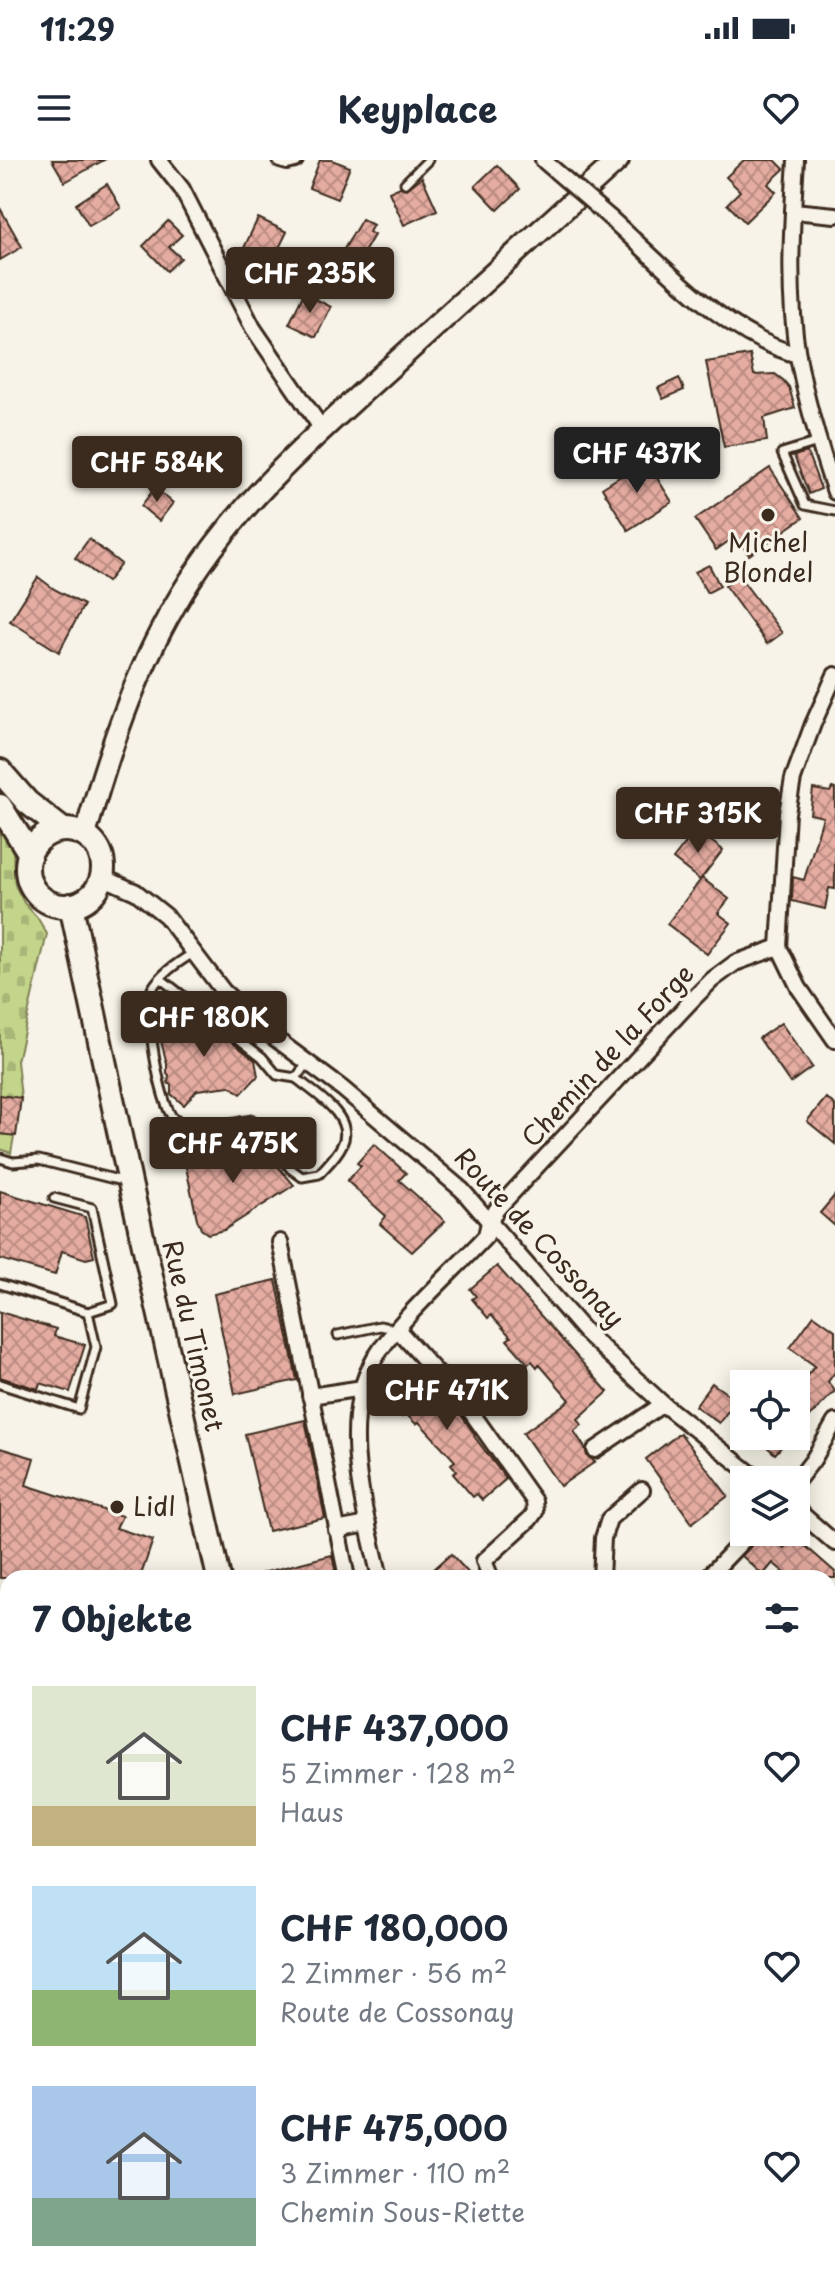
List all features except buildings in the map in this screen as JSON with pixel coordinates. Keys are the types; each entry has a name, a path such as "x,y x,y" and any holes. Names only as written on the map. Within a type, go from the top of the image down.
{"main road":[{"path":"85,835 135,684 176,603 243,508 322,429 618,160"},
{"path":"0,771 27,802 63,830 85,835 100,854 102,877 91,896 71,905 58,905 45,900 29,880 27,867 30,854 43,837 63,830"},
{"path":"0,806 30,854"},
{"name":"Rue du Timonet","path":"71,905 216,1570"}],"street":[{"path":"159,160 182,189 253,328 322,429"},
{"path":"280,160 295,160"},
{"path":"543,160 732,326 773,348 798,355"},
{"path":"796,160 792,286 798,355 818,442 835,492"},
{"path":"793,211 835,215"},
{"path":"835,675 793,779 787,813 779,947 799,988 835,1040"},
{"name":"Route de Cossonay","path":"102,877 136,892 166,916 223,991 268,1033 462,1190 585,1332 663,1404 741,1466"},
{"name":"Chemin de la Forge","path":"378,1570 355,1443 363,1388 375,1359 397,1329 486,1236 489,1222 497,1209 712,980 735,963 779,947"},
{"path":"280,1242 345,1570"},
{"path":"397,1329 469,1409 534,1501 535,1512 530,1519 484,1561 488,1570"},
{"path":"310,1396 363,1388"},
{"path":"595,1450 663,1404"},
{"path":"808,1466 835,1422"},
{"path":"601,1570 603,1538 609,1519 642,1490"},
{"path":"810,1521 835,1543"},
{"path":"336,1530 368,1524"},
{"path":"715,1570 738,1546"}],"lane":[{"path":"405,183 428,160"},
{"path":"818,442 782,453 805,505 835,511"},
{"path":"161,979 262,1057 277,1075 296,1078 335,1112 345,1125 344,1142 319,1174 302,1177 291,1169 252,1120 204,1127 186,1125 173,1118 165,1102 148,1008 152,989 171,967 193,953"},
{"path":"296,1078 307,1063"},
{"path":"0,1158 13,1162 39,1160 130,1183"},
{"path":"0,1284 88,1312 113,1304 92,1208 54,1198"},
{"path":"0,1384 79,1409 96,1347 88,1312"},
{"path":"338,1335 380,1326 397,1329"}],"green space":[{"path":"0,824 13,852 15,885 47,934 17,1061 21,1098 11,1153 0,1149"}],"place":[{"name":"Michel Blondel","path":"768,515"},
{"name":"Lidl","path":"117,1507"}]}
